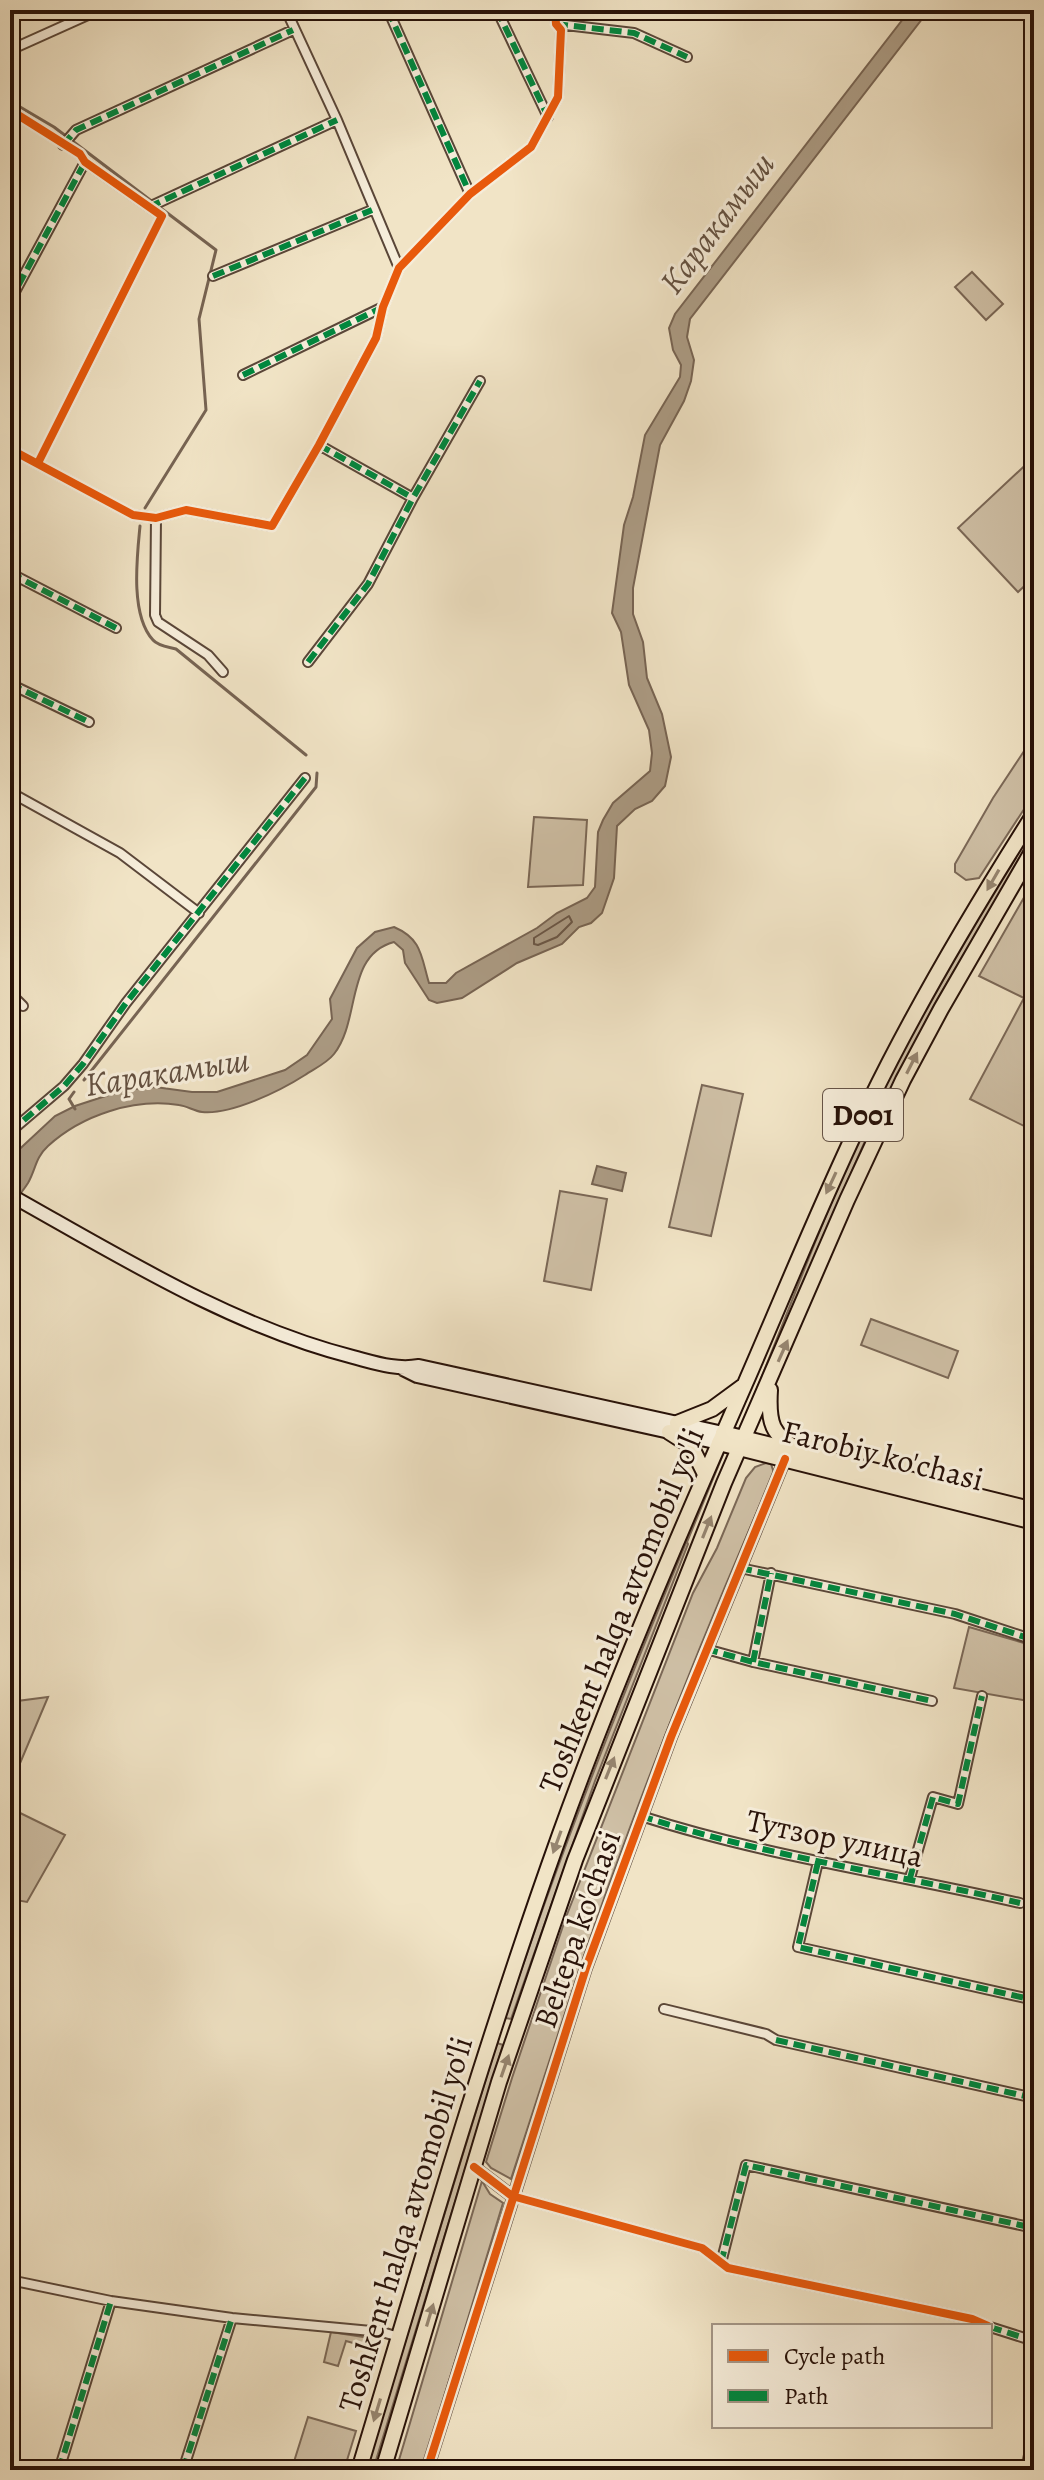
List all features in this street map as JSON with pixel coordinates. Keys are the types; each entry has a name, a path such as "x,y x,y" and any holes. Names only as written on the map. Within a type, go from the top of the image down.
{"main road":[{"name":"Toshkent halqa avtomobil yo'li","path":"359,2470 492,2033 576,1790 705,1474 827,1192 875,1092 932,985 1034,814"},
{"name":"Toshkent halqa avtomobil yo'li","path":"383,2470 513,2040 603,1785 742,1443 847,1200 903,1080 947,997 1034,848"},
{"path":"10,1195 199,1297 278,1333 335,1353 403,1369 419,1366 721,1438"},
{"path":"771,1377 769,1407 773,1426 778,1437 801,1451"},
{"path":"673,1427 712,1409 745,1384"},
{"path":"673,1427 691,1446 705,1474"},
{"name":"Farobiy ko'chasi","path":"721,1438 801,1451 1034,1510"},
{"name":"Farobiy ko'chasi","path":"742,1443 785,1459 1034,1522"},
{"path":"492,2033 505,2029 513,2040"}],"street":[{"path":"10,50 99,10"},
{"path":"286,10 337,120 372,210 399,268"},
{"path":"388,10 470,194"},
{"path":"497,10 548,117"},
{"path":"10,449 133,515 156,518 186,510 272,526 376,338 383,307 399,268 470,194 531,147 548,117 558,97 561,30 556,24 555,10"},
{"path":"556,24 634,33 687,57"},
{"path":"65,142 76,130 293,30"},
{"path":"10,110 65,142 85,162 162,216 38,463"},
{"path":"149,207 337,120"},
{"path":"10,301 85,162"},
{"path":"213,276 372,210"},
{"path":"243,375 383,307"},
{"path":"308,662 368,584 480,381"},
{"path":"319,445 413,498"},
{"path":"156,518 155,615 158,622 208,655 223,672"},
{"path":"10,573 116,628"},
{"path":"10,684 89,722"},
{"path":"10,1132 64,1086 305,778"},
{"path":"10,792 120,853 199,913"},
{"path":"10,993 23,1006"},
{"name":"Beltepa ko'chasi","path":"427,2470 586,1968 706,1649 785,1459"},
{"path":"740,1568 955,1614 1034,1640"},
{"path":"753,1662 771,1573"},
{"path":"706,1649 932,1701"},
{"path":"910,1878 933,1797 958,1804 982,1696"},
{"name":"Тутзор улица","path":"641,1816 818,1862 910,1878 1020,1903"},
{"path":"818,1862 798,1947 1034,2000"},
{"path":"664,2009 766,2034 776,2040 1034,2098"},
{"path":"721,2263 746,2165 1034,2228"},
{"path":"474,2167 512,2196 702,2248 721,2263 742,2271 972,2319 983,2324"},
{"path":"10,2280 111,2301 232,2318 367,2330 399,2337"},
{"path":"59,2470 111,2301"},
{"path":"183,2470 232,2318"},
{"path":"992,2328 1034,2341"}],"shaded area":[{"path":"972,272 1003,304 986,320 955,287"},
{"path":"1034,457 1034,577 1018,592 958,528"},
{"path":"1034,736 1034,794 979,878 966,880 955,872 955,864"},
{"path":"534,817 587,820 583,885 528,887"},
{"path":"1034,823 1034,835 938,998 872,1125 750,1405 835,1194 885,1086 946,972"},
{"path":"1034,880 1034,1131 970,1099 1024,998 979,976"},
{"path":"702,1085 743,1094 711,1236 669,1227"},
{"path":"560,1191 607,1199 591,1290 544,1281"},
{"path":"871,1319 958,1351 948,1378 861,1345"},
{"path":"724,1452 595,1781 511,2019 505,2018 609,1733 665,1592"},
{"path":"771,1464 774,1473 669,1725 630,1828 511,2179 486,2162 566,1917 693,1593 717,1548 746,1478 755,1467"},
{"path":"969,1627 1034,1646 1034,1702 954,1688"},
{"path":"48,1697 10,1787 10,1702"},
{"path":"10,1808 65,1835 27,1902 10,1899"},
{"path":"497,2043 503,2045 373,2470 366,2470"},
{"path":"482,2181 490,2194 503,2203 422,2470 396,2470"},
{"path":"331,2332 370,2338 371,2348 346,2341 338,2366 324,2362"},
{"path":"1034,2416 1034,2470 1020,2470"},
{"path":"308,2417 356,2431 344,2470 292,2468"}],"water":[{"path":"910,10 929,10 690,319 687,337 694,360 691,381 684,401 660,445 633,588 633,614 643,642 647,678 662,714 671,757 665,786 652,801 635,809 617,826 614,878 602,913 591,923 579,927 562,944 517,963 462,998 437,1003 429,1000 405,963 403,950 394,942 378,949 361,974 342,1040 324,1063 269,1095 227,1110 202,1112 179,1105 144,1104 109,1111 93,1118 62,1135 44,1150 28,1183 10,1207 10,1158 55,1116 124,1090 155,1087 217,1092 285,1070 307,1055 332,1019 330,999 357,948 375,932 394,927 410,937 419,949 429,983 446,983 456,973 587,898 595,887 598,832 603,820 613,803 650,771 652,753 649,730 629,685 621,632 612,613 624,525 633,497 645,435 680,377 681,365 673,350 669,328 675,314"},
{"path":"597,1166 626,1173 622,1191 592,1184"}],"waterway":[{"path":"10,101 54,127 216,250 199,319 206,410 145,508"},
{"path":"140,526 138,601 141,616 153,640 176,649 306,755"},
{"name":"Каракамыш","path":"84,1080 316,787 317,773"},
{"name":"Каракамыш","path":"74,1092 69,1099 75,1109"}],"marked path":[{"path":"388,10 470,194"},
{"path":"497,10 548,117"},
{"path":"556,24 634,33 687,57"},
{"path":"63,145 76,130 293,30"},
{"path":"149,207 337,120"},
{"path":"10,301 85,162"},
{"path":"213,276 372,210"},
{"path":"243,375 383,307"},
{"path":"308,662 368,584 480,381"},
{"path":"319,445 413,498"},
{"path":"10,573 116,628"},
{"path":"10,684 89,722"},
{"path":"10,1132 64,1086 83,1064 126,1003 305,778"},
{"path":"740,1568 955,1614 1034,1640"},
{"path":"753,1662 771,1573"},
{"path":"706,1649 932,1701"},
{"path":"910,1878 933,1797 958,1804 982,1696"},
{"path":"641,1816 782,1853 1020,1903"},
{"path":"818,1862 798,1947 1034,2000"},
{"path":"776,2040 1034,2098"},
{"path":"721,2263 746,2165 1034,2228"},
{"path":"59,2470 111,2301"},
{"path":"183,2470 232,2318"},
{"path":"992,2328 1034,2341"}],"cycle path":[{"path":"10,449 133,515 156,518 186,510 272,526 376,338 383,307 399,268 470,194 531,147 558,97 561,30 556,24 555,10"},
{"path":"10,110 80,154 85,162 162,216 38,463"},
{"path":"427,2470 586,1968 671,1737 785,1459"},
{"path":"474,2167 512,2196 702,2248 728,2268 972,2319 983,2324"}]}
